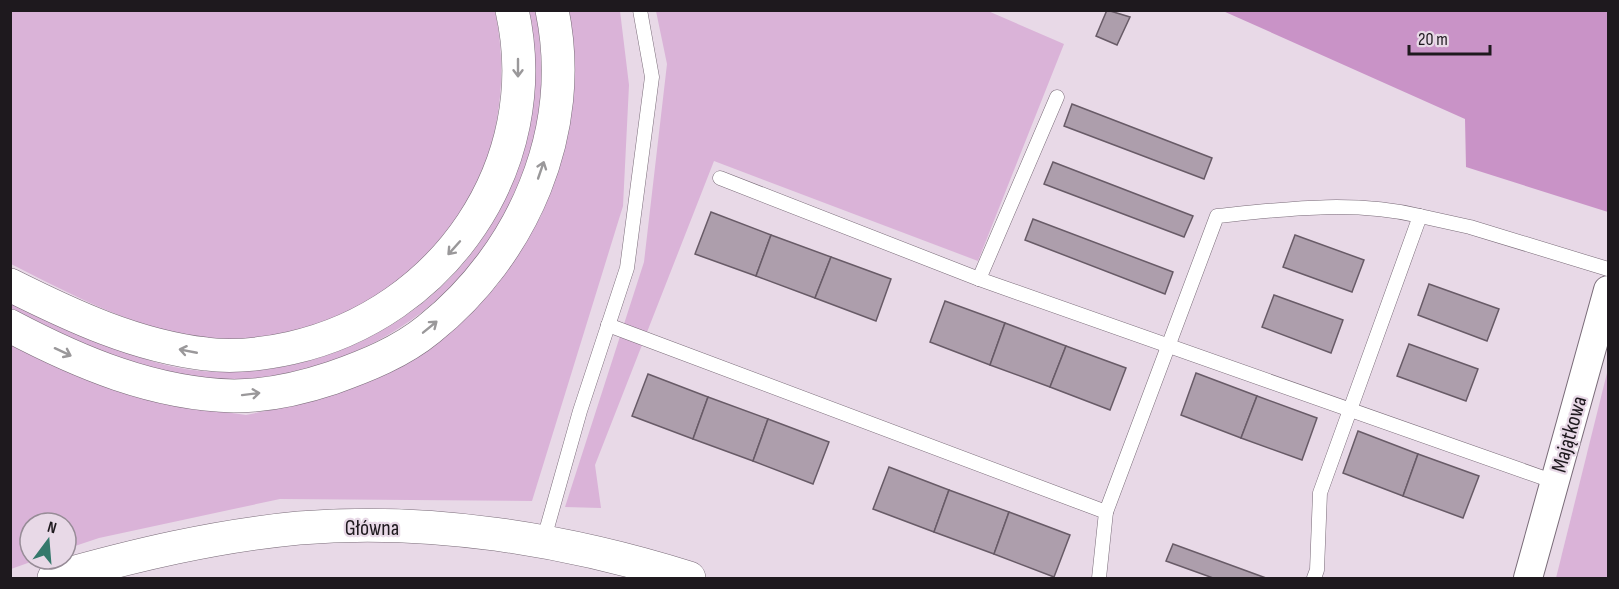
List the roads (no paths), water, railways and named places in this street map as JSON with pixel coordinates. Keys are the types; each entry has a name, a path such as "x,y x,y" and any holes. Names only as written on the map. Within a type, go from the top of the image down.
{"main road":[{"path":"10,285 102,328 152,344 207,354 277,351 321,341 375,317 424,282 465,236 488,199 504,160 518,96 519,64 512,10"},
{"path":"10,326 93,366 161,388 235,396 304,387 370,365 428,330 477,284 508,242 530,203 548,151 555,110 558,74 552,10"},
{"name":"Główna","path":"54,579 142,554 224,538 300,528 435,528 543,542 635,561 689,579"}],"street":[{"name":"Majątkowa","path":"1528,579 1608,290"}],"lane":[{"path":"543,542 627,268 652,76 640,10"},
{"path":"979,279 1057,97"},
{"path":"720,178 979,279 1169,348 1555,482"},
{"path":"1099,579 1106,512 1217,216 1317,205 1399,211 1470,227 1608,269"},
{"path":"1314,579 1317,570 1320,494 1352,411 1420,216"},
{"path":"608,324 1106,512"}]}
